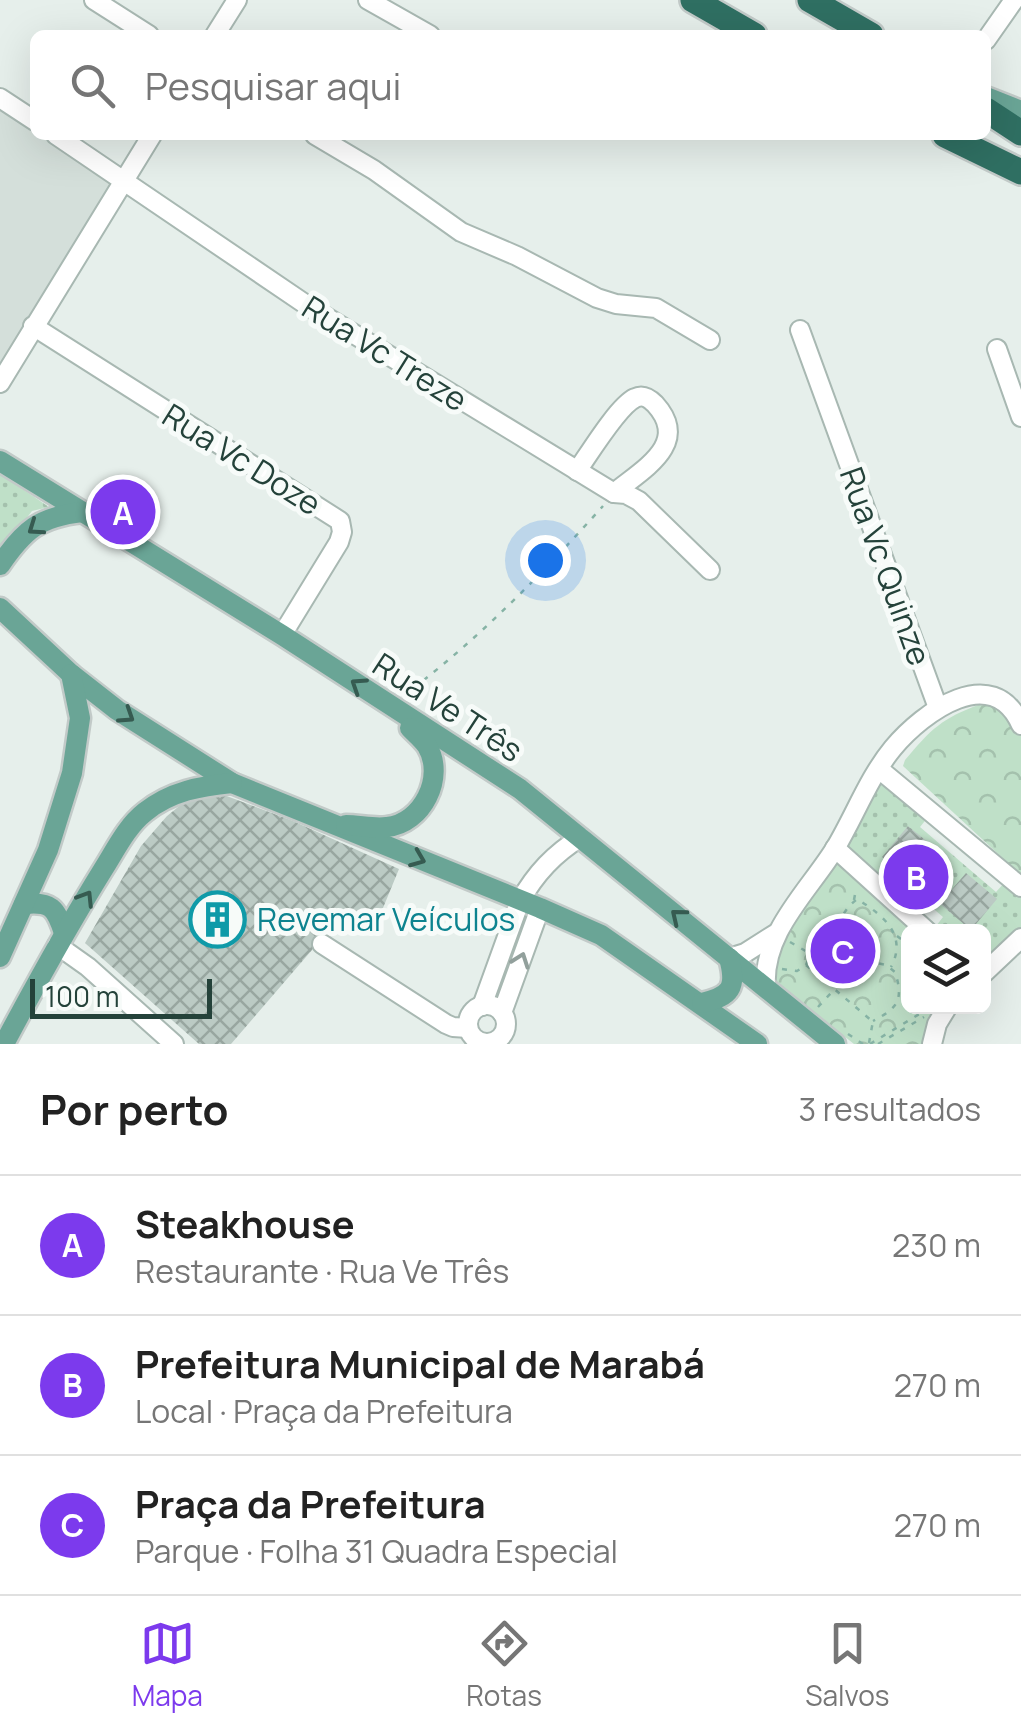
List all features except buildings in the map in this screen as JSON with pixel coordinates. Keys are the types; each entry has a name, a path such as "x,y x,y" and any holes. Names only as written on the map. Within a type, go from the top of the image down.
{"highway":[{"path":"694,0 745,30"},
{"path":"810,0 862,30"},
{"path":"991,113 1021,133"},
{"path":"956,140 1021,172"}],"main road":[{"path":"991,99 1021,111"},
{"name":"Rua Ve Três","path":"0,461 520,789 729,958 774,981 838,1036"},
{"path":"0,566 25,532 44,520 82,512"},
{"path":"0,608 70,674 117,710 232,783 600,935 758,1044"},
{"path":"0,958 48,850 78,747 80,718 70,674"},
{"path":"330,823 388,828 416,815 428,795 433,779 428,748 390,706"},
{"path":"4,1044 60,939 142,814 166,798 200,786 232,783"},
{"path":"24,904 49,905 58,914 60,939"},
{"path":"702,1003 722,998 728,992 732,984 729,958"}],"street":[{"path":"94,0 142,30"},
{"path":"218,30 238,0"},
{"path":"368,0 421,30"},
{"path":"991,33 1014,0"},
{"path":"0,98 30,118"},
{"name":"Rua Vc Treze","path":"63,140 308,306 614,493 639,501 710,570"},
{"path":"0,383 149,140"},
{"path":"323,140 374,170 461,232 518,256 597,298 656,308 710,340"},
{"name":"Rua Vc Doze","path":"34,326 340,521 339,542 282,636"},
{"name":"Rua Vc Quinze","path":"800,330 938,708 972,694 985,694 1012,707 1021,726"},
{"path":"998,349 1021,417"},
{"path":"577,471 624,408 638,396 645,396 667,421 667,443 614,493"},
{"path":"774,981 764,970 879,769 914,726 938,708"},
{"path":"879,769 1021,886"},
{"path":"474,1039 470,1014 482,1006 530,904 542,869 558,852 582,838"},
{"path":"835,848 919,924"},
{"path":"322,944 453,1028 474,1039 498,1039 507,1028 530,904"},
{"path":"991,967 1021,938"},
{"path":"60,939 174,1044"},
{"path":"729,958 780,942"},
{"path":"482,1006 490,1006 507,1028"},
{"path":"932,1044 943,1014"}],"path":[{"path":"390,706 446,664 554,561 614,493"},
{"path":"774,981 781,967 797,970 806,966 810,954 854,900 853,882"},
{"path":"854,900 862,901 901,939"},
{"path":"830,931 847,958"},
{"path":"891,967 897,952 896,935"},
{"path":"780,942 788,941 810,954"},
{"path":"847,958 891,967 898,977 900,992 895,1007 873,1022 868,1044"},
{"path":"824,1016 816,1009 834,988 847,958"},
{"path":"806,966 873,1022"},
{"path":"838,1036 868,1044 922,1014"},
{"path":"878,1044 925,1014"}],"shaded area":[{"path":"0,102 30,118 30,140 63,140 123,180 0,384"}],"green space":[{"path":"0,474 49,507 32,511 0,553"},
{"path":"981,704 995,704 1011,711 1021,734 1021,875 903,766 930,732 956,714"},
{"path":"884,781 928,817 920,827 996,892 1005,882 1021,893 1021,931 991,957 991,924 938,924 943,917 899,879 891,887 848,852 847,843 877,784"},
{"path":"844,863 906,924 901,924 901,1014 940,1014 929,1044 854,1044 775,981 775,955 829,866"}],"place":[{"name":"Steakhouse","path":"123,512"},
{"name":"Prefeitura Municipal de Marabá","path":"916,877"},
{"name":"Revemar Veículos","path":"218,919"},
{"name":"Praça da Prefeitura","path":"843,951"}]}
